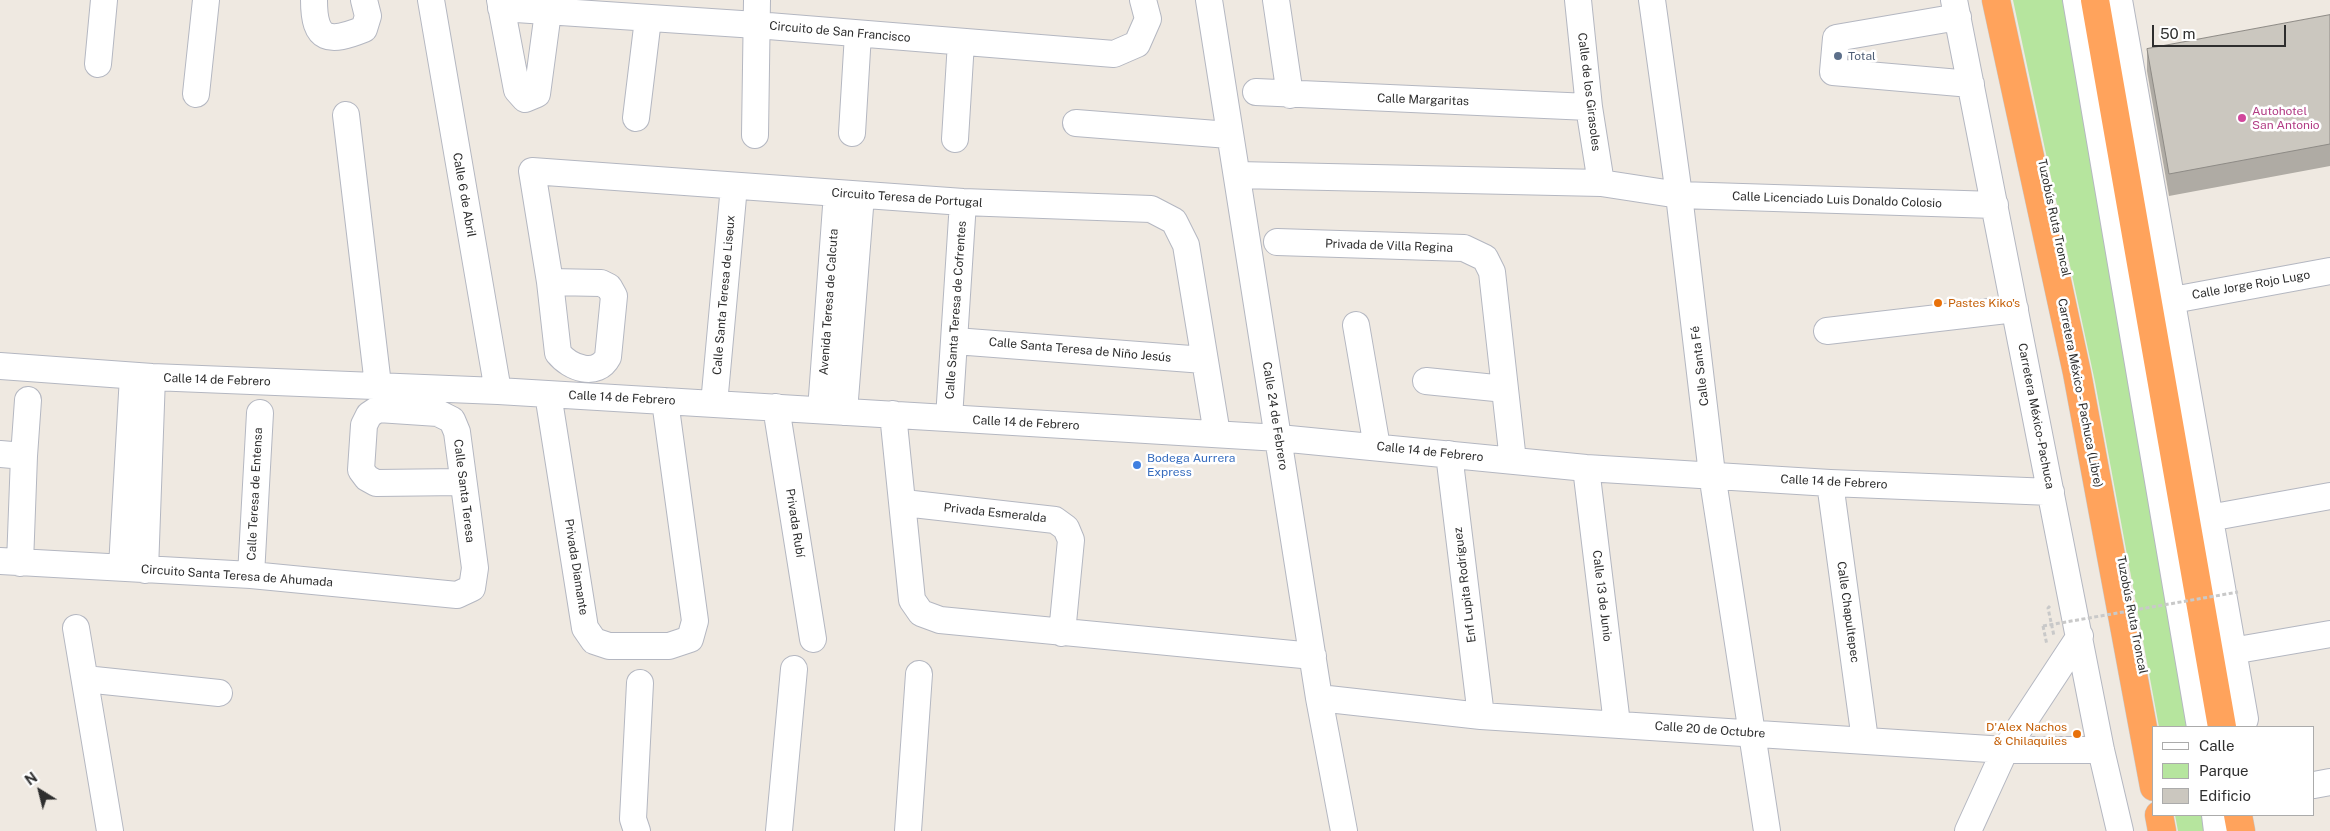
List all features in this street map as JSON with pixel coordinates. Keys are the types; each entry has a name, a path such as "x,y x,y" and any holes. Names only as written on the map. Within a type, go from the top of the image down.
{"highway":[{"name":"Carretera México - Pachuca (Libre)","path":"1996,0 2077,373 2152,776"},
{"path":"2095,0 2222,726"},
{"path":"2159,816 2162,831"},
{"path":"2238,816 2241,831"}],"street":[{"path":"98,64 104,0"},
{"path":"196,94 206,0"},
{"path":"314,0 314,18 319,32 328,38 351,35 364,29 368,16 364,0"},
{"name":"Calle 6 de Abril","path":"431,0 498,391"},
{"name":"Circuito de San Francisco","path":"501,4 548,12 648,19 757,13 858,34 1114,54 1137,44 1148,19 1143,0"},
{"name":"Calle 24 de Febrero","path":"1209,0 1319,698 1344,831"},
{"path":"1276,0 1290,95"},
{"name":"Calle de los Girasoles","path":"1578,0 1589,107 1601,183"},
{"name":"Calle Santa Fé","path":"1652,0 1679,195 1712,474 1750,733 1767,831"},
{"name":"Tuzobús Ruta Troncal","path":"2008,0 2087,374 2153,726"},
{"path":"2076,0 2200,726"},
{"path":"2118,0 2173,300 2245,719 2242,726"},
{"path":"501,4 516,90 525,99 537,94 548,12"},
{"path":"1956,8 1836,38 1833,72 1971,84"},
{"name":"Carretera México-Pachuca","path":"1956,8 2051,492 2068,640 2101,750 2120,831"},
{"path":"755,135 757,13"},
{"path":"636,118 648,19"},
{"path":"852,133 858,34"},
{"path":"955,139 961,42"},
{"name":"Calle Margaritas","path":"1256,92 1589,107"},
{"path":"346,116 378,385"},
{"path":"1076,123 1229,135"},
{"name":"Circuito Teresa de Portugal","path":"550,282 532,171 963,202 1151,209 1174,221 1186,245 1216,434"},
{"name":"Calle Licenciado Luis Donaldo Colosio","path":"1237,175 1601,183 1679,195 1995,205"},
{"name":"Calle Santa Teresa de Liseux","path":"714,404 734,186"},
{"name":"Avenida Teresa de Calcuta","path":"832,411 849,194"},
{"name":"Calle Santa Teresa de Cofrentes","path":"949,418 963,202"},
{"name":"Privada de Villa Regina","path":"1277,242 1464,248 1485,258 1492,272 1513,460"},
{"name":"Calle Jorge Rojo Lugo","path":"2173,300 2330,271"},
{"path":"1827,331 2015,309"},
{"path":"1356,324 1378,447"},
{"name":"Calle Santa Teresa de Niño Jesús","path":"955,341 1204,360"},
{"name":"Calle 14 de Febrero","path":"0,366 143,377 378,385 893,414 1279,438 1586,468 1712,474 1830,483 2051,492"},
{"path":"134,569 143,377"},
{"path":"1426,381 1505,389"},
{"name":"Privada Diamante","path":"548,394 585,628 594,641 609,646 669,646 690,639 695,622 665,401"},
{"path":"10,562 12,455 28,400"},
{"name":"Privada Rubí","path":"776,407 813,639"},
{"name":"Calle Santa Teresa","path":"462,482 376,483 367,478 362,470 364,425 369,415 378,409 438,413 452,420 457,432 462,482 475,568 472,588"},
{"name":"Calle Teresa de Entensa","path":"251,575 260,413"},
{"path":"893,414 904,503 912,600 921,613 940,620 1313,656"},
{"name":"Enf Lupita Rodríguez","path":"1449,454 1481,716"},
{"name":"Calle 13 de Junio","path":"1586,468 1618,724"},
{"name":"Calle Chapultepec","path":"1830,483 1865,740"},
{"path":"2209,518 2330,496"},
{"name":"Privada Esmeralda","path":"904,503 1055,520 1066,528 1071,540 1062,633"},
{"name":"Circuito Santa Teresa de Ahumada","path":"10,562 251,575 457,595 472,588"},
{"path":"76,628 110,831"},
{"path":"2232,651 2330,634"},
{"path":"1968,831 2004,750 2068,640"},
{"path":"779,831 794,669"},
{"path":"908,831 919,674"},
{"path":"85,679 219,693"},
{"path":"637,831 633,819 640,683"},
{"name":"Calle 20 de Octubre","path":"1319,698 1481,716 2004,750 2101,750"},
{"path":"2315,785 2330,782"},
{"path":"2170,816 2172,831"},
{"path":"2215,816 2217,831"}],"path":[{"path":"2049,654 2043,626 2238,592"},
{"path":"2048,608 2068,640"}],"green space":[{"path":"2013,0 2071,0 2196,726 2159,726 2095,382"},
{"path":"2175,816 2211,816 2213,831 2178,831"}],"building":[{"name":"Autohotel San Antonio","path":"2330,15 2330,144 2169,174 2147,49"}],"place":[{"name":"Total","path":"1838,56"},
{"name":"Autohotel San Antonio","path":"2242,118"},
{"name":"Pastes Kiko's","path":"1938,303"},
{"name":"Bodega Aurrera Express","path":"1137,465"},
{"name":"D'Alex Nachos & Chilaquiles","path":"2077,734"}]}
